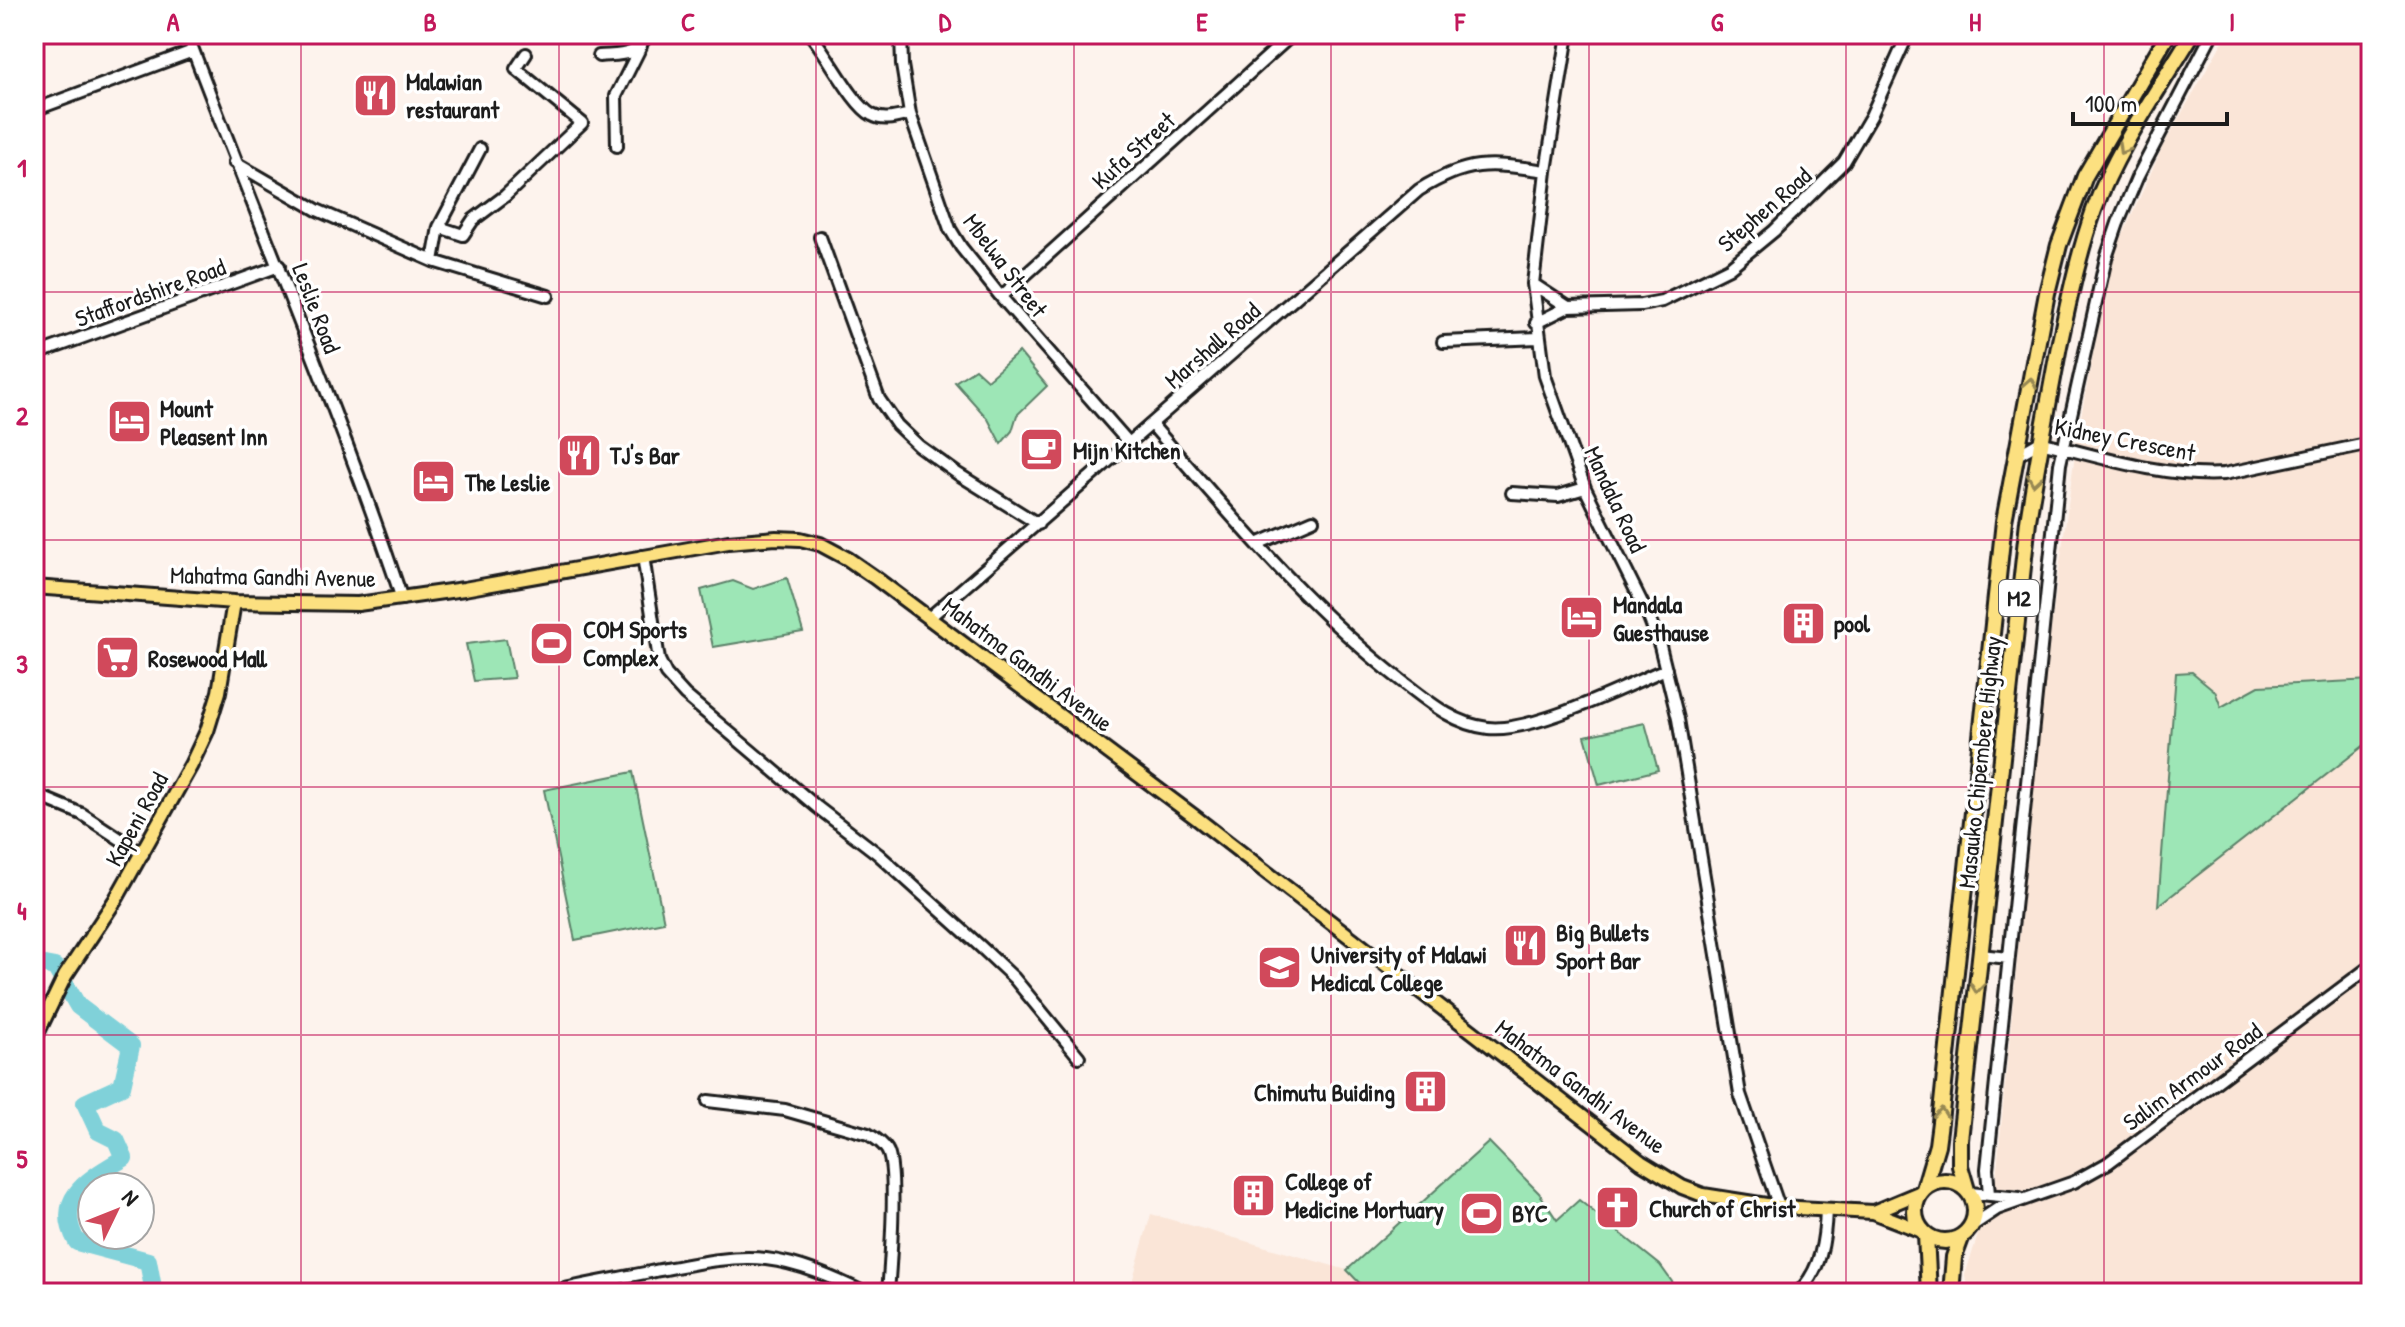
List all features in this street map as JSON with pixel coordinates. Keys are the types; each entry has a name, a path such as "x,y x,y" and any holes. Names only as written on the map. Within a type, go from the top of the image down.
{"highway":[{"name":"Masauko Chipembere Highway","path":"1922,1191 1937,1145 2004,521 2047,293 2074,200 2100,147 2168,34"},
{"name":"Masauko Chipembere Highway","path":"1968,1192 1960,1166 1960,1140 2026,536 2040,442 2069,297 2094,209 2117,157 2192,34"},
{"path":"1922,1191 1941,1181 1951,1181 1968,1192"},
{"name":"M2","path":"1922,1191 1915,1208 1917,1224 1924,1233 1929,1293"},
{"name":"M2","path":"1968,1192 1976,1209 1973,1225"},
{"path":"1951,1293 1952,1267 1961,1238 1973,1225"},
{"path":"1924,1233 1937,1241 1949,1242 1961,1238"}],"main road":[{"name":"Mahatma Gandhi Avenue","path":"34,587 234,602 358,604 728,542 800,539 820,544 848,559 930,617 1195,817 1641,1162 1682,1187 1703,1195 1779,1207 1873,1212 1924,1233"},
{"name":"Kapeni Road","path":"34,1040 65,976 143,854 207,731 219,692 234,602"},
{"name":"Mahatma Gandhi Avenue","path":"1873,1212 1922,1191"}],"street":[{"name":"Leslie Road","path":"187,34 234,162 279,266 337,416 402,599"},
{"path":"617,146 616,96 648,34"},
{"path":"810,34 857,101 871,115 892,119 910,114"},
{"name":"Mbelwa Street","path":"901,34 902,65 910,114 950,229 1001,297 1129,443"},
{"name":"Kufa Street","path":"1001,297 1293,34"},
{"name":"Mandala Road","path":"1568,34 1546,171 1533,284 1538,338 1553,403 1585,488 1648,615 1666,669 1678,719 1740,1094 1779,1207"},
{"name":"Stephen Road","path":"1536,323 1568,307 1641,305 1662,301 1729,268 1774,231 1844,162 1871,116 1908,34"},
{"path":"1989,1195 1987,1169 2060,464 2106,258 2118,223 2144,165 2212,34"},
{"path":"599,56 630,53 641,46"},
{"path":"34,110 193,51"},
{"path":"439,227 463,235 473,220 505,196 582,123 516,69 526,54"},
{"path":"433,261 439,227 480,149"},
{"path":"234,162 317,210 433,261 548,296"},
{"name":"Marshall Road","path":"930,617 1419,190 1453,170 1474,165 1504,165 1546,171"},
{"path":"820,237 879,399 897,425 919,446 958,474 1038,524"},
{"name":"Staffordshire Road","path":"34,355 279,266"},
{"path":"1533,284 1568,307"},
{"path":"1443,342 1538,338"},
{"path":"1152,425 1257,544 1336,626 1435,707 1464,723 1490,728 1517,726 1562,712 1666,669"},
{"name":"Kidney Crescent","path":"2016,456 2040,442 2173,472 2202,475 2224,474 2371,443"},
{"path":"1512,493 1558,496 1585,488"},
{"path":"1257,544 1313,520"},
{"path":"643,556 659,660 666,674 685,695 817,807 878,854 981,947 1014,978 1079,1057"},
{"path":"34,794 96,822 143,854"},
{"path":"1980,955 2009,958"},
{"name":"Salim Armour Road","path":"1973,1225 1997,1209 2074,1182 2108,1163 2371,966"},
{"path":"708,1101 785,1110 868,1134 879,1141 887,1150 892,1170 888,1293"},
{"name":"Salim Armour Road","path":"1968,1192 2026,1198"},
{"path":"1798,1293 1814,1274 1822,1253 1826,1209"},
{"path":"548,1293 671,1268 739,1259 767,1259 792,1264 865,1293"}],"shaded area":[{"path":"2227,34 2371,34 2371,1293 1968,1293 1965,1275 1996,1179 2045,672 2078,432 2111,261 2163,146"},
{"path":"1151,1214 1347,1270 1369,1293 1316,1293 1304,1288 1295,1293 1129,1293"}],"green space":[{"path":"1019,352 1047,386 1017,415 1012,431 1001,444 988,419 955,382 975,369 987,380"},
{"path":"787,578 803,632 713,647 701,590 733,581 753,589"},
{"path":"506,639 514,678 474,681 466,644"},
{"path":"2192,672 2215,691 2221,707 2259,686 2371,680 2371,740 2158,906 2176,673"},
{"path":"1645,723 1658,770 1599,785 1585,736"},
{"path":"633,772 664,922 575,940 544,790"},
{"name":"BYC","path":"1489,1142 1539,1193 1557,1220 1579,1200 1660,1265 1680,1293 1369,1293 1347,1270"}],"waterway":[{"path":"34,963 55,967 78,1006 131,1046 122,1086 85,1103 98,1131 116,1140 124,1158 99,1173 79,1191 72,1201 70,1226 77,1242 148,1261 154,1293"}],"place":[{"name":"Malawian restaurant","path":"375,95"},
{"name":"Mount Pleasent Inn","path":"129,422"},
{"name":"Mijn Kitchen","path":"1042,450"},
{"name":"TJ's Bar","path":"579,455"},
{"name":"The Leslie","path":"434,482"},
{"name":"Mandala Guesthause","path":"1582,618"},
{"name":"pool","path":"1803,623"},
{"name":"COM Sports Complex","path":"552,643"},
{"name":"Rosewood Mall","path":"117,658"},
{"name":"Big Bullets Sport Bar","path":"1525,946"},
{"name":"University of Malawi Medical College","path":"1280,968"},
{"name":"Chimutu Buiding","path":"1426,1092"},
{"name":"College of Medicine Mortuary","path":"1254,1195"},
{"name":"Church of Christ","path":"1618,1208"},
{"name":"BYC","path":"1481,1213"}]}
